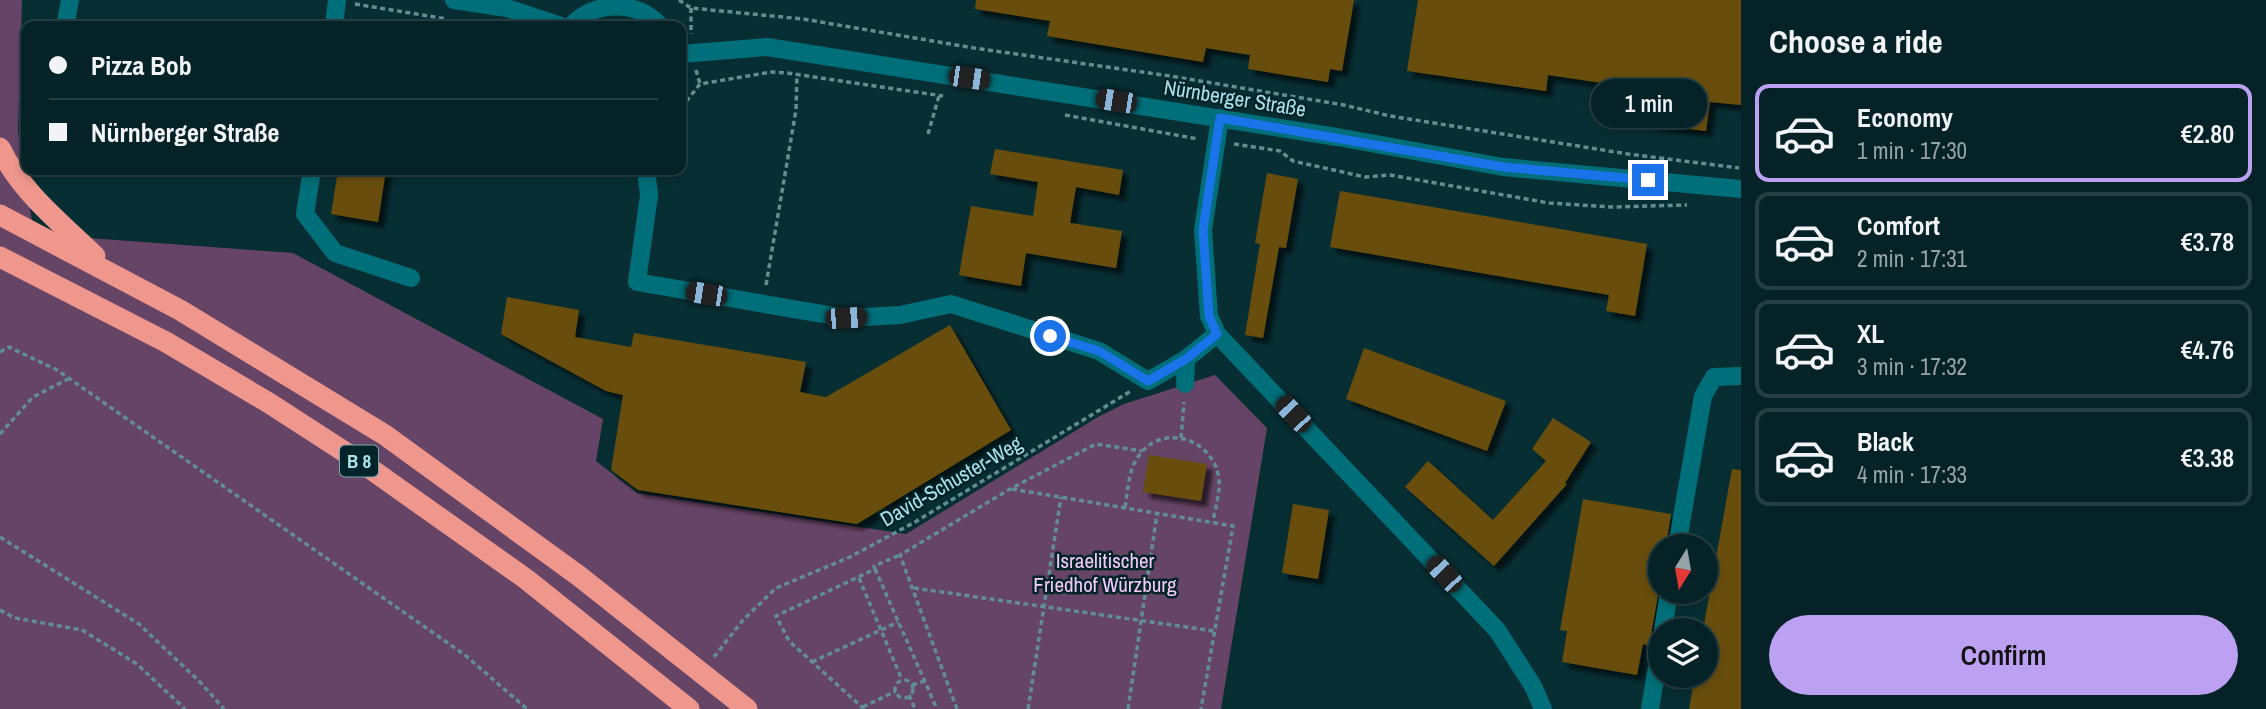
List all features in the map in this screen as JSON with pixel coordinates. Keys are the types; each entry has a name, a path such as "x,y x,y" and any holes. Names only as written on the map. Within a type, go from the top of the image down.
{"highway":[{"path":"0,148 22,181 50,213 114,274"},
{"name":"B 8","path":"0,215 114,274 240,345 385,435 579,576 747,709"},
{"name":"B 8","path":"0,257 166,342 270,403 368,467 526,579 689,709"}],"street":[{"path":"66,21 70,0"},
{"path":"335,21 337,0"},
{"path":"454,0 508,8 546,21"},
{"path":"576,21 593,7 609,3 643,4 656,21"},
{"name":"Nürnberger Straße","path":"686,54 767,47 1220,118 1503,167 1741,189"},
{"path":"1220,118 1203,230 1209,316 1217,334 1497,630 1533,686 1543,709"},
{"path":"311,175 305,214 335,253 411,278"},
{"path":"647,175 649,195 637,282 846,318 900,316 951,304 1099,351 1148,381 1186,359 1217,334"},
{"path":"1185,384 1186,359"},
{"path":"1679,534 1703,396 1714,377 1741,376"},
{"path":"1650,709 1654,688"}],"path":[{"path":"679,0 691,8 803,19 974,48 1183,78 1344,105 1390,116 1628,154 1741,168"},
{"path":"368,6 449,20"},
{"path":"686,102 700,85 771,72 950,97"},
{"path":"763,304 796,110 797,74"},
{"path":"928,134 939,96"},
{"path":"1055,114 1189,137"},
{"path":"1248,146 1280,151 1293,161 1365,177 1390,174 1549,203 1612,206 1692,205"},
{"path":"0,352 9,347 57,370 465,655 527,709"},
{"path":"0,434 33,397 68,379"},
{"name":"David-Schuster-Weg","path":"712,660 743,620 776,588 850,557 915,522 1148,381"},
{"path":"1181,438 1185,384"},
{"path":"1125,507 1134,463 1142,451 1154,442 1170,437 1181,438 1201,445 1213,458 1219,476 1213,522"},
{"path":"896,691 863,708 789,641 776,617 859,578 875,569 874,566 900,555 1010,489 1096,444 1142,451"},
{"path":"1010,489 1233,526 1201,709"},
{"path":"1028,709 1061,498"},
{"path":"1128,709 1157,513"},
{"path":"0,537 139,624 201,683 224,709"},
{"path":"900,555 957,709"},
{"path":"875,569 937,709"},
{"path":"859,578 902,680"},
{"path":"914,588 1214,632"},
{"path":"0,610 15,618 82,630 137,664 185,709"},
{"path":"812,662 898,622"},
{"path":"902,680 912,685 909,695 901,697 896,691 897,684 902,680"},
{"path":"912,685 925,681"},
{"path":"909,695 915,709"}],"green space":[{"name":"Israelitischer Friedhof Würzburg","path":"0,0 22,0 18,131 21,175 25,175 34,234 293,253 603,419 596,461 637,493 906,534 1098,417 1124,404 1215,375 1267,428 1221,709 0,709"}],"building":[{"path":"976,0 1354,0 1342,71 1330,69 1328,82 1248,69 1250,55 1206,48 1203,62 1047,36 1050,21 975,9"},
{"path":"1418,0 1741,0 1741,105 1710,102 1706,131 1646,124 1650,90 1548,75 1546,91 1407,71"},
{"path":"995,149 1123,170 1119,195 1076,187 1070,223 1122,231 1116,268 1026,253 1021,286 959,275 971,206 1033,216 1038,182 990,174"},
{"path":"1267,173 1298,179 1286,248 1279,247 1263,338 1245,335 1260,244 1255,243"},
{"path":"337,175 385,175 378,222 331,214"},
{"path":"1340,191 1647,244 1635,316 1606,311 1609,295 1330,247"},
{"path":"507,297 579,310 575,337 631,347 634,333 806,362 800,392 826,397 950,325 1011,430 857,524 638,490 611,470 623,395 606,391 501,334"},
{"path":"1364,348 1506,401 1487,451 1346,399"},
{"path":"1553,418 1591,442 1565,483 1567,484 1494,566 1405,487 1428,461 1493,520 1546,461 1532,449"},
{"path":"1149,455 1207,464 1201,501 1143,492"},
{"path":"1732,469 1741,470 1741,709 1689,709 1693,688 1718,688 1718,618 1705,618 1708,604 1718,604 1718,547"},
{"path":"1583,499 1671,514 1668,534 1648,534 1648,604 1656,604 1654,618 1648,618 1648,646 1643,644 1637,675 1562,662 1567,631 1560,630"},
{"path":"1293,504 1329,510 1318,579 1282,573"}],"route":[{"path":"1050,336 1099,351 1148,381 1186,359 1217,334 1209,316 1203,230 1220,118 1503,167 1648,180"}]}
